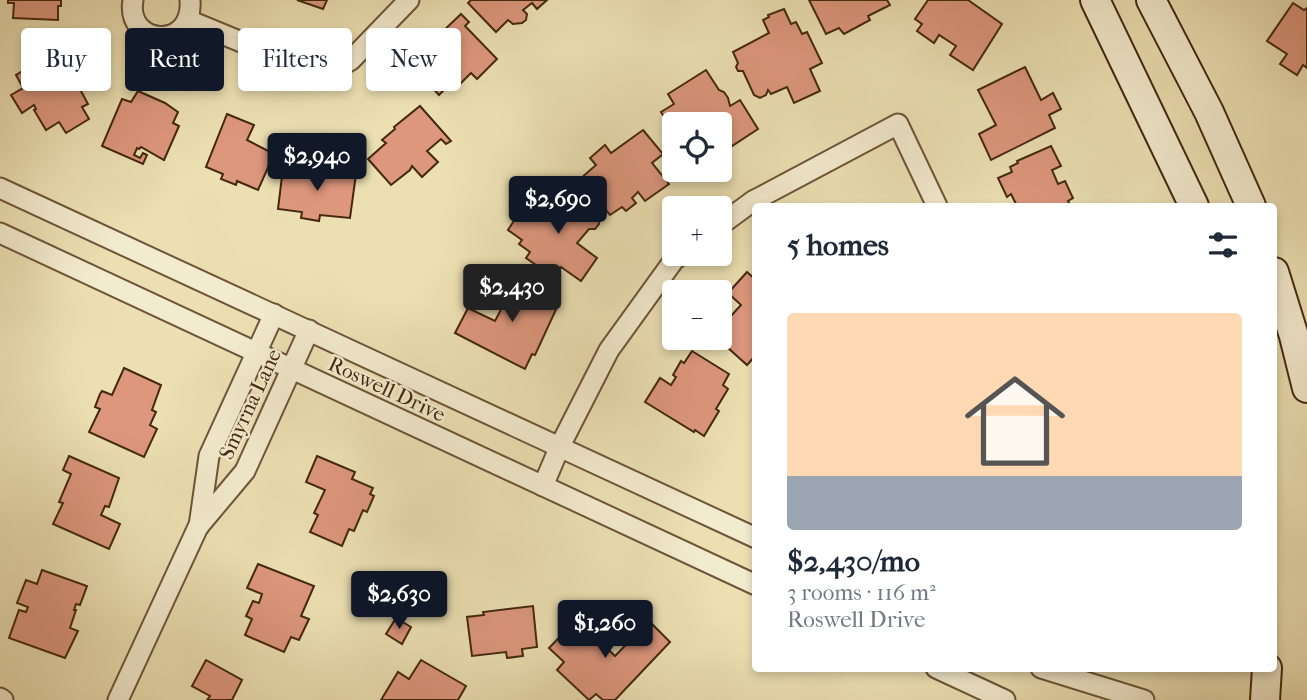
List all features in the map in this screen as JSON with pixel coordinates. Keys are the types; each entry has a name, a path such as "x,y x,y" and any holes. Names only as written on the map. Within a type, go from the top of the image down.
{"street":[{"path":"133,0 132,13 136,22 149,34 167,37 183,27 188,20 190,0"},
{"path":"188,20 314,72 338,67 351,60 409,0"},
{"path":"1095,0 1193,203"},
{"path":"1151,0 1209,112 1250,203"},
{"path":"732,216 753,201 898,124 936,203"},
{"name":"Roswell Drive","path":"0,188 752,536"},
{"name":"Roswell Drive","path":"0,233 752,583"},
{"path":"542,486 609,350 670,266"},
{"path":"1277,282 1307,388"},
{"name":"Smyrna Lane","path":"198,527 209,456 274,314"},
{"name":"Smyrna Lane","path":"118,700 198,527 245,471 309,330"},
{"path":"945,672 1005,700"},
{"path":"1054,672 1144,700"},
{"path":"1265,700 1266,672"}],"building":[{"path":"8,0 61,0 58,20 13,18 14,3 8,3"},
{"path":"297,0 327,0 323,9"},
{"path":"471,0 547,0 537,9 532,3 523,10 527,14 522,23 513,24 508,20 496,32 468,3"},
{"path":"809,0 887,0 890,5 868,16 870,20 844,34 839,28 826,34"},
{"path":"928,0 968,0 1002,24 973,70 950,55 956,46 939,35 934,43 917,31 922,24 915,19"},
{"path":"1293,3 1304,10 1307,8 1307,68 1303,65 1297,75 1280,64 1287,54 1267,41"},
{"path":"784,9 791,24 796,22 802,34 807,32 822,63 810,69 820,91 794,103 787,87 771,94 768,90 766,95 760,98 754,95 743,71 738,71 736,67 738,63 733,52 769,33 763,20 769,17 768,15"},
{"path":"461,14 469,22 465,26 497,59 477,79 471,73 461,83 461,28 446,28"},
{"path":"1025,67 1041,100 1053,93 1061,109 1049,115 1055,128 991,160 979,134 996,125 978,90"},
{"path":"706,70 719,90 728,98 730,106 740,100 758,129 732,146 732,112 662,114 661,112 674,104 668,94"},
{"path":"21,89 81,91 88,104 82,107 89,119 66,133 59,122 46,130 34,110 34,105 22,113 11,95"},
{"path":"138,91 178,112 173,123 179,126 164,160 141,147 137,148 134,155 140,158 143,153 147,155 143,164 102,146 122,99 131,102"},
{"path":"420,106 451,141 446,144 441,139 427,151 438,162 422,177 412,166 391,185 368,159 386,143 382,140 394,127"},
{"path":"227,114 254,125 247,140 274,154 258,190 237,181 236,185 221,179 223,174 206,167"},
{"path":"643,130 662,153 652,163 662,175 662,182 669,184 645,201 638,192 632,198 636,203 626,211 622,207 610,215 580,179 596,165 590,158 605,145 611,153"},
{"path":"1051,146 1061,166 1052,170 1058,184 1065,181 1073,198 1068,201 1069,203 1016,203 1011,194 1007,197 998,178 1012,172 1010,167 1018,163 1017,161"},
{"path":"283,168 308,172 308,168 324,168 356,174 350,218 320,215 319,221 301,218 302,212 278,209"},
{"path":"560,189 598,216 599,224 595,229 589,229 577,243 597,258 581,281 561,267 553,277 526,258 530,252 519,244 522,240 508,230 523,211 534,220"},
{"path":"747,272 752,276 752,359 747,365 730,350 732,315 741,305 732,297 732,289"},
{"path":"507,276 559,303 535,355 532,354 525,369 455,333 468,308 495,321 505,302 495,297"},
{"path":"692,351 729,374 723,385 728,389 704,436 645,402 660,378 671,385 681,361 684,363"},
{"path":"124,368 161,385 152,410 156,412 150,425 157,429 144,457 89,432 100,409 95,407 100,394 102,391 112,395"},
{"path":"69,456 119,478 109,507 105,506 101,515 120,524 109,549 53,524 63,503 59,502 71,474 63,470"},
{"path":"317,456 355,472 352,479 373,488 370,494 374,496 367,512 363,510 354,531 349,529 342,546 310,532 318,515 314,513 325,490 306,482"},
{"path":"258,564 314,586 301,616 309,619 299,640 291,637 284,652 245,635 252,619 246,616 253,601 259,603 262,594 247,588"},
{"path":"42,570 87,586 80,605 76,604 74,610 70,628 78,631 65,658 9,638 19,610 26,612 28,607 17,603 26,580 37,584"},
{"path":"533,606 537,647 522,649 523,656 507,658 506,652 472,656 467,617 484,615 483,612"},
{"path":"396,618 411,627 402,644 386,634"},
{"path":"577,619 615,656 649,621 670,642 615,700 603,700 596,694 589,700 557,670 564,662 549,648"},
{"path":"206,660 242,680 232,700 207,700 210,696 192,686"},
{"path":"421,660 466,686 458,700 381,700 398,672 409,679"}]}
